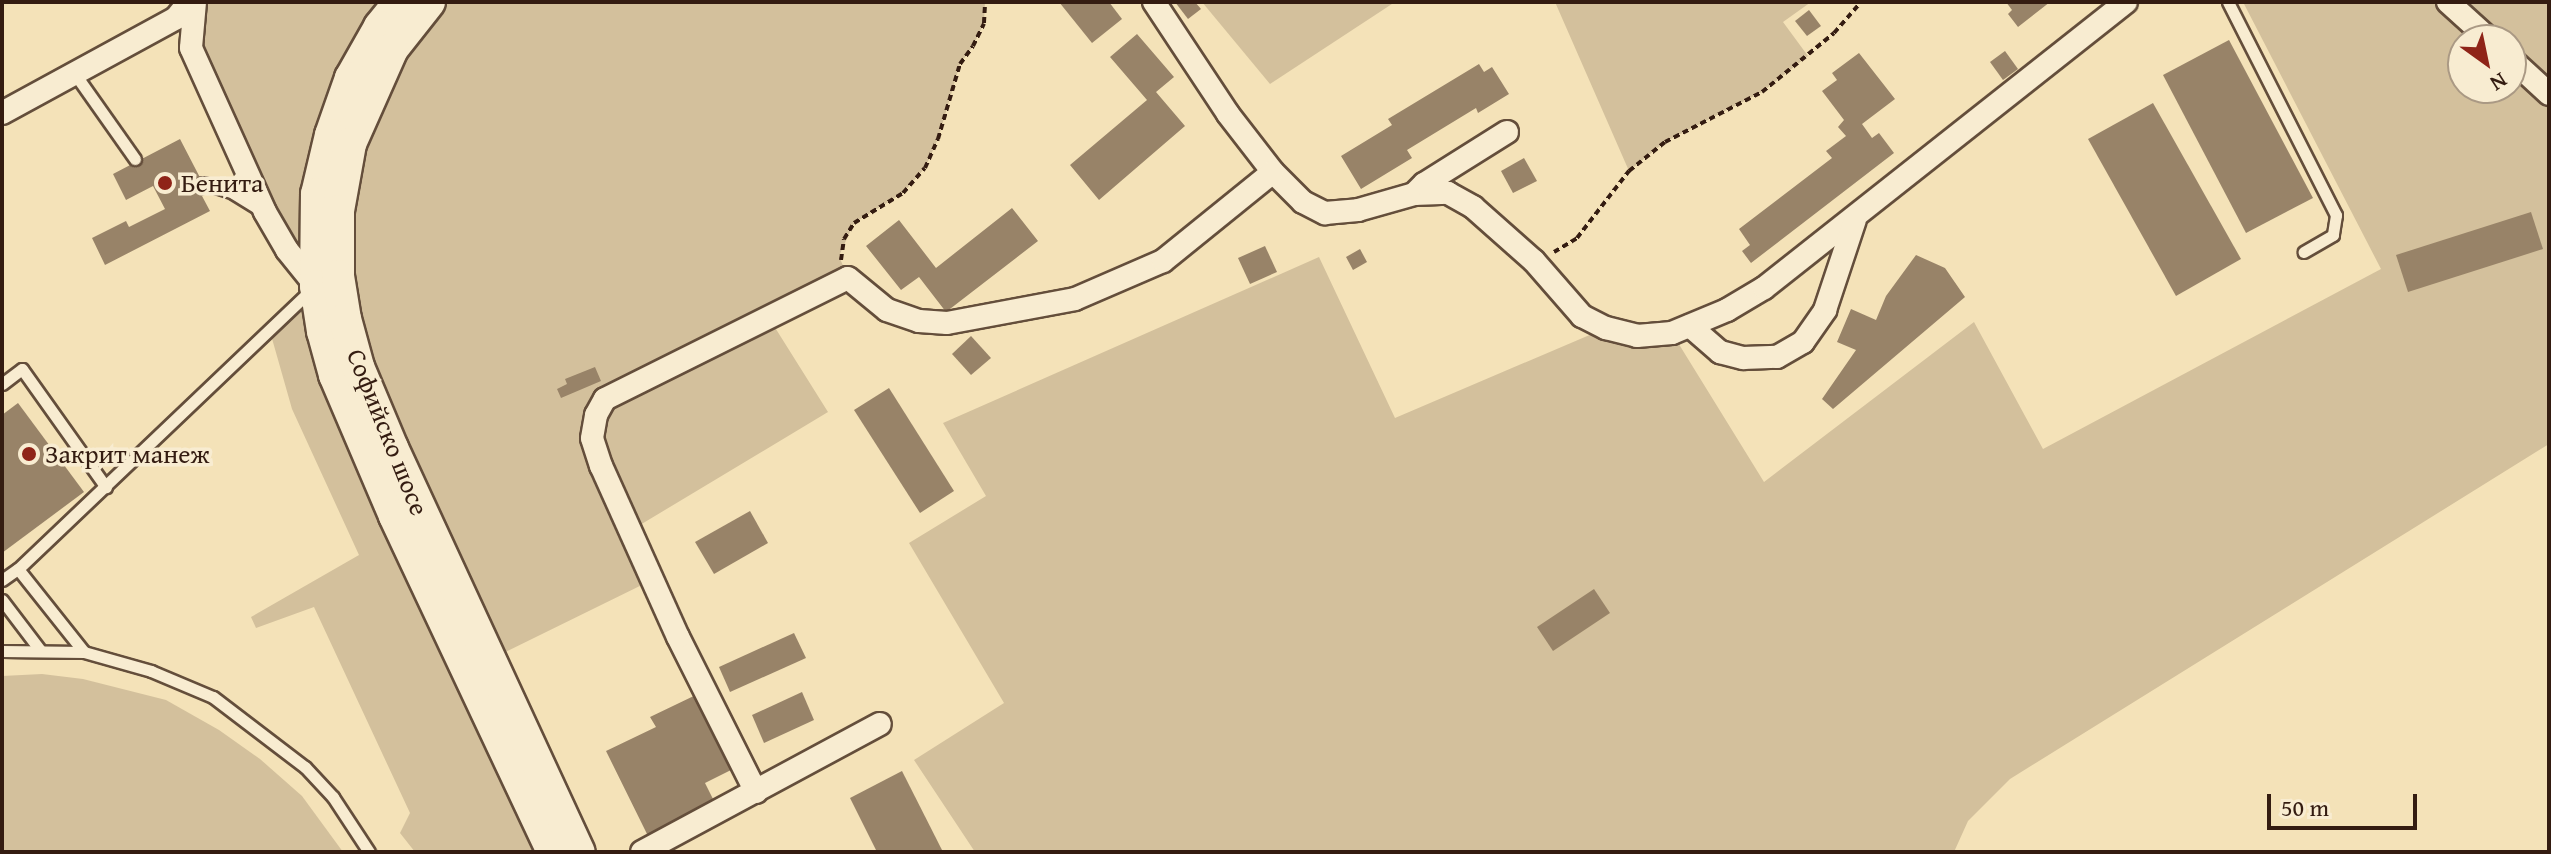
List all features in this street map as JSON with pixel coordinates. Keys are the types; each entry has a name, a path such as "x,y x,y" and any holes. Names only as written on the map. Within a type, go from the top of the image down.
{"main road":[{"name":"Софийско шосе","path":"400,2 380,27 351,78 331,135 317,194 316,286 335,375 371,460 553,852"},
{"name":"Софийско шосе","path":"429,2 392,49 350,144 338,211 338,276 345,319 358,367 409,488 579,852"}],"street":[{"path":"2,113 176,18 189,2"},
{"path":"195,2 191,48 265,212 287,250 316,286"},
{"path":"1154,2 1228,114 1273,172 1303,202 1325,213 1358,210 1414,194 1448,193 1473,207 1534,261 1582,316 1606,328 1637,336 1672,333 1727,310 1764,288 1855,220 2126,2"},
{"path":"2448,2 2472,24"},
{"path":"146,35 174,36 191,48"},
{"path":"2527,74 2549,94"},
{"path":"1414,194 1424,184 1507,132"},
{"path":"756,792 678,637 601,466 592,438 605,399 848,278 887,310 919,321 947,323 1075,299 1163,261 1273,172"},
{"path":"1690,326 1720,352 1743,358 1777,357 1803,342 1825,310 1855,220"},
{"path":"642,852 880,724"}],"lane":[{"path":"2228,2 2336,215 2333,235 2304,252"},
{"path":"75,74 135,159"},
{"path":"203,183 233,193 265,212"},
{"path":"2,580 18,569 106,487 316,286"},
{"path":"2,384 22,369 106,487"},
{"path":"18,569 84,652"},
{"path":"2,600 40,650"},
{"path":"2,651 84,652 151,671 201,692 256,727 305,767 333,797 369,852"}],"path":[{"path":"848,278 839,256 844,239 854,223 903,193 925,168 938,139 960,64 984,23 985,2"},
{"path":"1534,261 1577,238 1629,171 1665,142 1762,92 1834,33 1861,2"}],"shaded area":[{"path":"195,2 400,2 316,250 553,852 415,852 400,833 410,813 314,607 256,628 251,617 359,555 292,409 269,328 316,285 191,48"},
{"path":"429,2 985,2 984,23 960,64 938,139 925,168 903,193 854,223 839,256 848,278 769,318 828,412 630,531 652,580 489,660 358,368 338,211"},
{"path":"1202,2 1395,2 1270,84"},
{"path":"1555,2 1811,2 1783,22 1808,56 1762,92 1665,142 1629,171"},
{"path":"2243,2 2549,2 2549,444 2010,779 1968,821 1954,852 975,852 914,760 1004,703 909,543 986,496 943,423 1319,257 1395,418 1606,328 1672,333 1764,482 1974,322 2043,449 2381,269"},
{"path":"42,674 83,679 166,700 219,730 260,759 302,796 343,852 2,852 2,676"}],"building":[{"path":"1059,2 1109,2 1122,19 1092,43"},
{"path":"1175,2 1195,2 1201,9 1188,19"},
{"path":"2006,2 2050,2 2018,27 2008,14 2012,10"},
{"path":"1809,10 1821,26 1807,36 1795,21"},
{"path":"1137,34 1174,77 1156,92 1185,126 1099,200 1070,165 1147,100 1110,57"},
{"path":"2229,40 2313,198 2246,233 2163,75"},
{"path":"2005,51 2018,69 2003,80 1990,62"},
{"path":"1859,53 1895,99 1862,124 1872,138 1879,133 1894,153 1751,263 1742,251 1750,245 1739,229 1832,158 1826,151 1846,136 1838,127 1844,120 1822,91 1837,80 1832,73"},
{"path":"1479,64 1484,72 1492,67 1509,94 1478,113 1476,108 1407,150 1412,158 1361,189 1341,156 1392,125 1388,119"},
{"path":"2153,103 2241,259 2176,296 2088,139"},
{"path":"180,139 208,193 202,196 210,211 105,265 92,238 126,221 129,227 165,209 153,186 126,200 113,174"},
{"path":"1524,158 1537,181 1513,193 1501,171"},
{"path":"1012,208 1038,241 946,312 919,277 901,290 866,246 899,220 936,268"},
{"path":"2531,212 2543,249 2408,292 2396,255"},
{"path":"1265,246 1277,272 1250,284 1238,258"},
{"path":"1360,249 1367,262 1353,270 1346,257"},
{"path":"1916,255 1945,268 1965,297 1833,409 1822,399 1856,350 1837,342 1851,309 1876,320 1886,296"},
{"path":"971,336 991,358 971,375 952,354"},
{"path":"595,367 601,381 561,398 557,389 567,384 565,379"},
{"path":"889,388 954,491 920,513 854,410"},
{"name":"Закрит манеж","path":"18,403 84,492 2,553 2,415"},
{"path":"750,511 768,543 714,574 695,542"},
{"path":"1594,589 1610,613 1553,651 1537,627"},
{"path":"794,633 806,658 730,692 719,667"},
{"path":"802,692 814,720 764,743 752,715"},
{"path":"700,693 737,767 705,783 715,803 648,836 606,751 656,727 650,717"},
{"path":"902,771 943,852 877,852 850,798"}],"place":[{"name":"Бенита","path":"165,183"},
{"name":"Закрит манеж","path":"29,454"}]}
